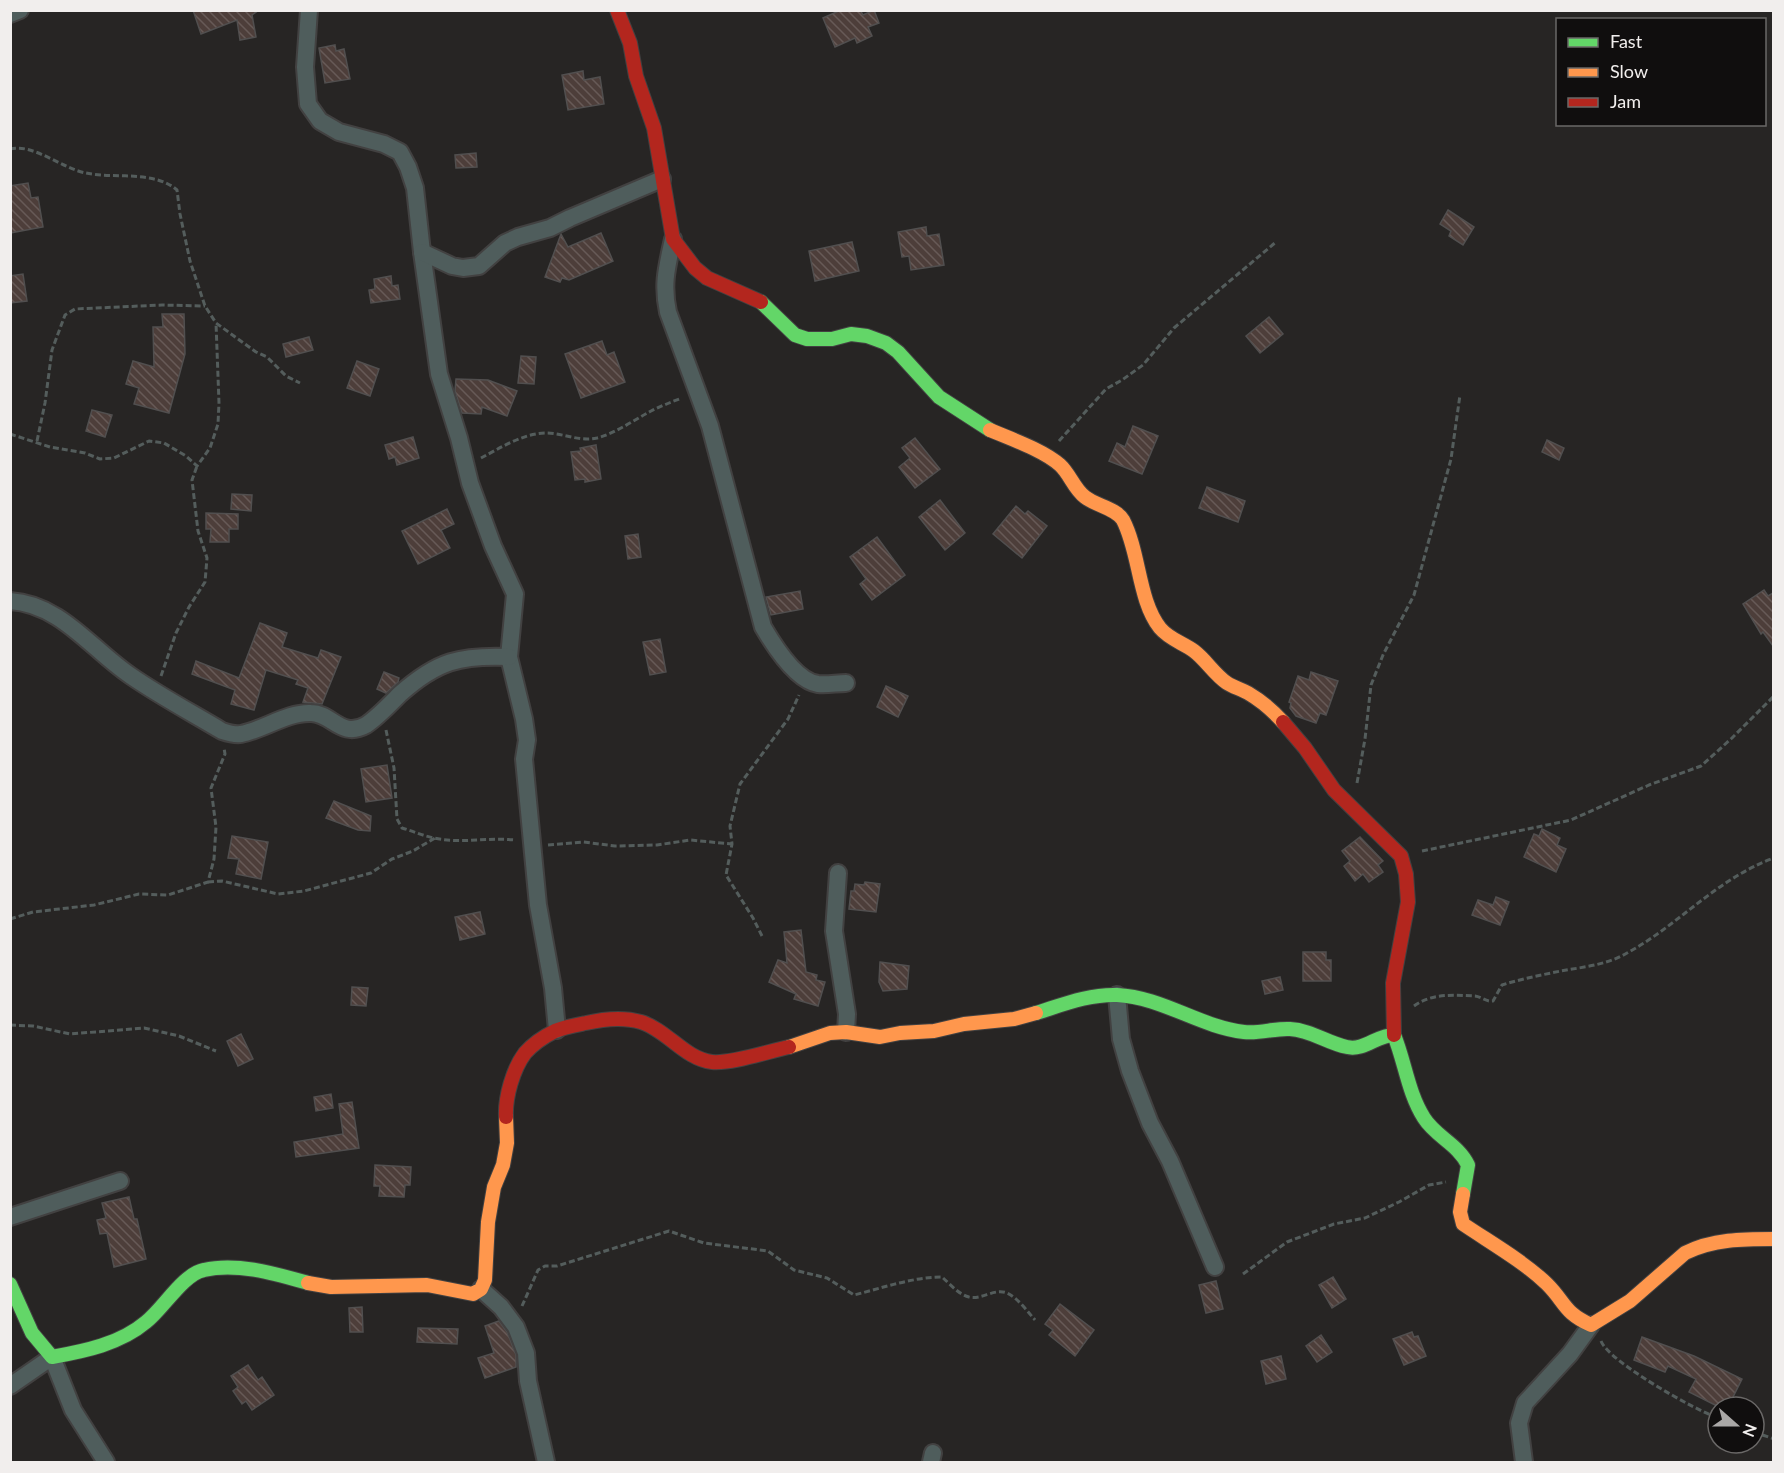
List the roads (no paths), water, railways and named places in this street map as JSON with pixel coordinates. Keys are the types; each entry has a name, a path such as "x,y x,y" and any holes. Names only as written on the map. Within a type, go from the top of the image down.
{"street":[{"path":"10,14 20,10"},
{"path":"309,10 305,67 308,105 320,121 339,132 384,144 400,152 408,167 415,188 439,374 482,518 515,594 509,657 526,730 524,759 538,905 553,988 557,1030"},
{"path":"617,10 630,44 636,76 654,128 673,239 665,276 664,293 668,312 710,426 763,627 779,654 799,673 816,684 846,683"},
{"path":"422,252 452,266 463,268 479,266 505,243 550,228 662,179"},
{"path":"673,239 695,268 707,278 759,300 795,335 807,339 832,339 851,334 867,336 886,343 898,352 920,378 948,403 980,425 1060,465 1083,496 1122,518 1136,554 1149,604 1161,629 1175,641 1194,651 1226,682 1248,693 1275,713 1305,748 1334,790 1401,856 1406,874 1408,902 1393,983 1393,1028 1406,1075 1425,1119 1466,1159 1468,1165 1460,1212 1463,1224 1514,1258 1548,1285 1565,1308 1576,1318 1595,1323"},
{"path":"10,601 36,607 59,618 129,675 222,731 241,734 265,724 310,713 322,716 338,726 352,729 366,725 426,672 453,661 479,656 509,657"},
{"path":"838,873 834,932 847,1014 846,1032"},
{"path":"10,1386 52,1357 77,1353 112,1341 138,1328 191,1276 202,1270 228,1268 273,1273 331,1287 427,1285 473,1294 481,1289 485,1280 494,1187 503,1165 507,1143 505,1101 525,1053 537,1042 557,1030 599,1020 639,1021 655,1028 696,1057 711,1062 724,1062 796,1046 830,1034 846,1032 880,1037 934,1031 964,1024 1014,1019 1090,997 1117,995 1147,1000 1245,1032 1290,1029 1315,1034 1346,1047 1358,1048 1393,1028"},
{"path":"1117,995 1121,1039 1130,1071 1150,1123 1170,1161 1215,1267"},
{"path":"10,1217 120,1181"},
{"path":"1524,1462 1519,1423 1525,1403 1595,1323 1630,1301 1693,1248 1719,1242 1773,1239"},
{"path":"10,1284 29,1328 43,1350 52,1357 73,1410 106,1462"},
{"path":"481,1289 501,1307 516,1327 526,1353 528,1381 546,1462"}]}
